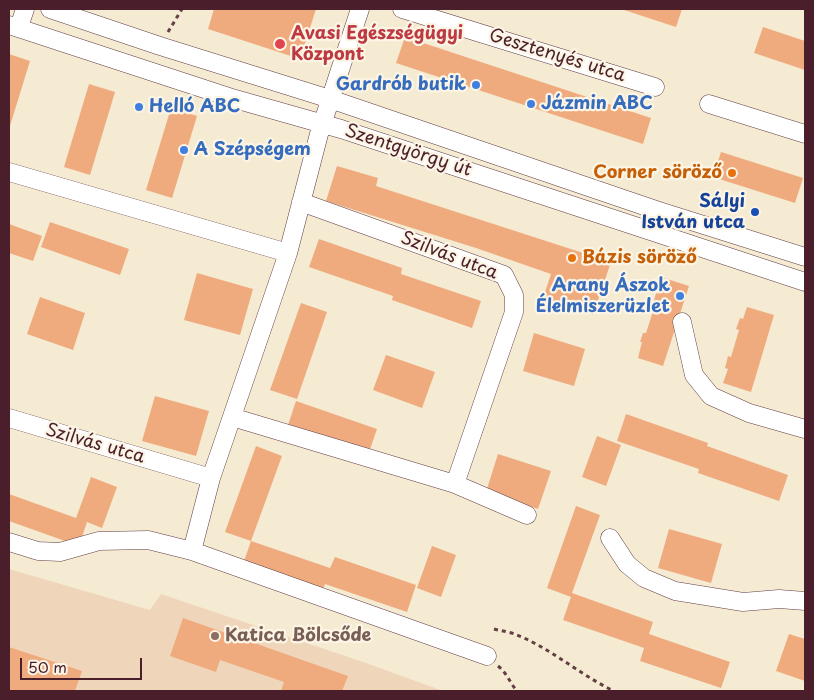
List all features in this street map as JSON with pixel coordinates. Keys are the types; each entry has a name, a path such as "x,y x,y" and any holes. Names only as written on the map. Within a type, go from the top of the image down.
{"street":[{"path":"14,26 25,9"},
{"name":"Szentgyörgy út","path":"50,9 160,46 330,99 656,210 805,257"},
{"path":"192,551 211,478 288,253 330,99 360,9"},
{"name":"Gesztenyés utca","path":"402,9 656,87"},
{"name":"Szentgyörgy út","path":"14,26 235,99 351,132 805,282"},
{"path":"709,104 805,134"},
{"path":"9,172 288,253"},
{"name":"Szilvás utca","path":"301,202 504,275 514,295 514,312 455,484"},
{"path":"682,322 694,375 711,396 749,413 805,429"},
{"path":"232,417 455,484 526,515"},
{"name":"Szilvás utca","path":"9,418 211,478"},
{"path":"610,538 627,564 644,578 675,591 743,602 779,599 805,601"},
{"path":"9,542 38,550 60,552 99,540 148,540 192,551 487,656"}],"path":[{"path":"160,46 182,9"},
{"path":"494,629 517,635 614,691"},
{"path":"487,656 504,672 511,685 517,691"}],"shaded area":[{"path":"9,569 150,610 161,594 443,691 9,691"}],"building":[{"name":"Avasi Egészségügyi Központ","path":"214,9 316,9 300,59 208,29"},
{"path":"621,9 682,9 676,27"},
{"path":"763,27 805,41 805,70 754,53"},
{"path":"405,37 651,118 643,144 396,63"},
{"path":"9,54 30,61 9,129"},
{"path":"89,84 115,92 90,175 64,167"},
{"path":"171,108 197,116 172,198 146,190"},
{"path":"721,152 803,178 795,203 713,177"},
{"path":"337,166 378,178 376,186 611,262 593,315 543,298 551,274 476,248 326,201"},
{"path":"50,222 129,249 120,275 41,247"},
{"path":"9,224 42,236 33,261 9,253"},
{"path":"319,239 402,268 401,274 481,301 472,328 392,300 393,296 309,267"},
{"path":"197,273 253,289 240,335 184,320"},
{"path":"664,278 689,286 663,366 638,358 642,342 640,342 643,333 646,333 656,302 654,301 656,293 658,294"},
{"path":"40,297 85,313 73,350 27,334"},
{"path":"301,303 327,312 297,399 270,390"},
{"path":"747,307 774,315 751,392 723,383 728,369 725,368 728,356 731,357 739,330 736,329 740,318 743,319"},
{"path":"534,333 585,349 574,386 523,371"},
{"path":"386,355 435,372 422,408 373,390"},
{"path":"155,396 209,411 196,456 142,441"},
{"path":"296,401 377,429 368,455 287,428"},
{"path":"626,414 708,443 707,446 788,475 779,501 698,473 699,469 617,441"},
{"path":"597,436 621,445 606,486 582,477"},
{"path":"256,446 282,456 251,541 225,532"},
{"path":"498,454 551,471 538,509 486,492"},
{"path":"91,477 117,487 102,528 87,522 79,546 9,521 9,494 76,518"},
{"path":"576,506 600,515 572,593 653,622 649,634 730,662 721,688 640,661 644,648 563,620 571,597 547,588"},
{"path":"669,529 722,544 711,583 658,568"},
{"path":"251,541 330,568 335,557 416,585 407,612 325,584 321,594 242,567"},
{"path":"432,546 456,555 441,597 417,588"},
{"name":"Katica Bölcsőde","path":"183,618 348,676 342,691 281,691 284,682 220,660 216,672 170,656"},
{"path":"789,634 805,639 805,681 776,671"},
{"path":"9,647 82,671 75,691 9,691"}],"place":[{"name":"Avasi Egészségügyi Központ","path":"280,44"},
{"name":"Gardrób butik","path":"476,85"},
{"name":"Jázmin ABC","path":"531,104"},
{"name":"Helló ABC","path":"139,107"},
{"name":"A Szépségem","path":"184,150"},
{"name":"Corner söröző","path":"732,173"},
{"name":"Sályi István utca","path":"755,212"},
{"name":"Bázis söröző","path":"572,258"},
{"name":"Arany Ászok Élelmiszerüzlet","path":"680,296"},
{"name":"Katica Bölcsőde","path":"215,636"}]}
